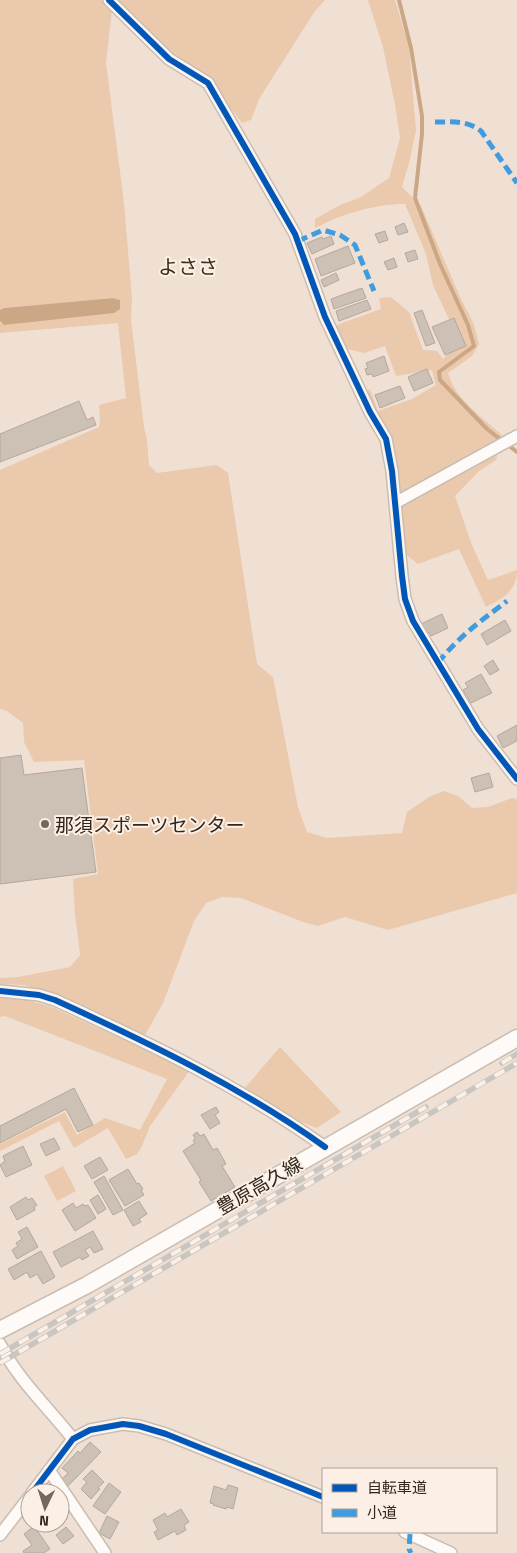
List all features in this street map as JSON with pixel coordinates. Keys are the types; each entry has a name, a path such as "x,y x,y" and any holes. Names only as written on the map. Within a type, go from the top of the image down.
{"main road":[{"name":"豊原高久線","path":"0,1330 87,1285 517,1038"}],"street":[{"path":"109,0 169,59 208,83 295,234 325,317 370,412 386,439 392,471 402,576 406,599 414,621 478,730 517,779"},
{"path":"395,503 517,436"},
{"path":"0,991 39,995 55,1000 154,1046 217,1079 295,1126 325,1147"},
{"path":"0,1344 17,1374 50,1410 73,1439"},
{"path":"40,1483 73,1439 90,1430 123,1424 139,1426 166,1434 322,1497"},
{"path":"50,1470 105,1553"},
{"path":"0,1535 20,1509"},
{"path":"407,1533 451,1553"}],"shaded area":[{"path":"0,0 325,0 315,11 259,99 251,120 242,123 224,100 179,72 148,48 112,9 106,63 124,203 132,298 131,320 149,465 157,473 217,465 228,473 257,664 273,677 298,807 307,832 327,838 402,833 407,812 429,797 444,791 458,796 472,808 488,807 512,798 517,799 517,893 388,930 345,917 318,926 241,898 222,897 206,903 194,921 163,1003 144,1037 80,1004 24,985 0,984 0,978 18,977 70,967 80,955 73,879 98,874 84,760 34,762 24,742 23,723 7,711 0,709 0,470 99,427 99,405 126,398 118,323 0,333 0,321 4,325 120,309 120,300 113,298 4,308 0,310"},
{"path":"368,0 395,0 409,46 416,131 402,187 421,206 461,299 473,322 479,344 472,356 448,373 463,400 502,435 496,460 479,471 455,496 472,545 488,580 517,570 512,589 486,607 459,549 418,564 404,553 402,514 394,450 365,393 370,389 378,411 412,399 436,385 432,370 396,376 385,346 364,353 343,348 334,326 381,309 379,298 391,297 409,312 423,350 437,351 443,359 460,343 433,285 426,254 405,204 394,204 359,211 336,218 315,228 315,219 340,205 361,197 389,178 400,138 383,47"},
{"path":"113,298 120,300 120,309 114,313 4,325 0,321 0,310 4,308"},
{"path":"0,996 52,1007 190,1070 150,1126 137,1154 126,1159 108,1128 74,1148 59,1121 0,1151 0,1144 65,1112 77,1135 105,1118 140,1130 167,1079 5,1016 0,1017"},
{"path":"280,1047 341,1112 317,1128 288,1117 244,1089"},
{"path":"63,1166 76,1191 57,1201 44,1176"}],"building":[{"path":"404,223 408,232 398,235 395,227"},
{"path":"385,231 388,240 379,243 375,234"},
{"path":"331,236 334,244 312,254 307,243 322,237 323,239"},
{"path":"348,246 355,263 321,276 315,259"},
{"path":"415,250 418,259 408,262 405,253"},
{"path":"394,258 397,267 388,270 384,262"},
{"path":"336,273 339,280 324,287 321,280"},
{"path":"362,288 366,298 334,309 331,299"},
{"path":"367,300 371,309 339,321 336,311"},
{"path":"422,310 435,343 426,346 414,313"},
{"path":"454,318 466,346 445,355 432,327"},
{"path":"384,356 389,371 373,377 372,374 367,375 365,369 368,368 366,363"},
{"path":"427,369 433,383 414,391 408,377"},
{"path":"400,386 405,398 380,408 375,395"},
{"path":"79,401 87,420 93,417 96,425 0,462 0,434"},
{"path":"442,614 448,628 431,636 429,632 426,634 421,624"},
{"path":"505,620 511,631 487,645 481,634"},
{"path":"493,660 499,670 490,675 484,666"},
{"path":"481,674 492,693 471,703 463,690 468,687 465,683"},
{"path":"517,725 517,741 503,748 497,736"},
{"name":"那須スポーツセンター","path":"21,755 24,775 82,768 96,872 0,884 0,758"},
{"path":"489,773 493,787 475,792 471,778"},
{"path":"74,1088 93,1125 78,1132 66,1109 0,1143 0,1126"},
{"path":"216,1107 219,1112 215,1115 220,1123 210,1129 201,1115"},
{"path":"197,1132 200,1136 204,1134 213,1150 217,1148 226,1164 222,1166 235,1187 211,1201 199,1182 201,1180 183,1151 195,1143 193,1135"},
{"path":"54,1138 60,1149 46,1156 40,1144"},
{"path":"23,1146 32,1165 6,1177 0,1165 5,1161 3,1156"},
{"path":"100,1157 108,1170 92,1179 84,1166"},
{"path":"128,1169 137,1184 139,1183 143,1189 141,1190 144,1195 125,1206 109,1180"},
{"path":"104,1176 123,1210 113,1215 94,1182"},
{"path":"98,1195 106,1209 98,1214 90,1200"},
{"path":"26,1197 28,1200 32,1198 37,1205 34,1207 35,1210 17,1220 10,1207"},
{"path":"139,1201 147,1214 139,1219 141,1222 133,1226 124,1210"},
{"path":"73,1203 76,1208 83,1204 85,1206 88,1205 96,1218 75,1231 62,1210"},
{"path":"27,1227 38,1247 17,1259 12,1250 18,1246 16,1243 22,1239 18,1232"},
{"path":"93,1231 103,1249 94,1253 90,1247 85,1250 89,1256 82,1260 80,1257 61,1267 53,1252"},
{"path":"41,1251 55,1277 43,1284 37,1274 30,1278 27,1272 14,1280 8,1269"},
{"path":"90,1442 101,1452 70,1484 64,1483 61,1480 68,1473 62,1468 78,1451 80,1453"},
{"path":"92,1470 104,1482 91,1499 81,1489 87,1482 83,1479"},
{"path":"109,1483 121,1492 105,1514 93,1506"},
{"path":"228,1485 238,1488 233,1509 227,1507 226,1509 210,1503 214,1486 226,1490"},
{"path":"181,1509 189,1522 184,1525 186,1530 177,1535 175,1531 158,1540 154,1532 158,1530 153,1520 165,1513 167,1517"},
{"path":"107,1516 119,1522 110,1539 99,1533"},
{"path":"70,1532 74,1536 63,1544 56,1535"},
{"path":"39,1533 50,1549 44,1553 24,1553 23,1551 32,1545 24,1534"}],"waterway":[{"path":"399,0 411,48 422,116 422,134 415,198 440,264 468,325 474,346 439,372 440,380 487,429 517,452"}],"railway":[{"path":"502,1063 517,1054"},
{"path":"0,1363 517,1063"},
{"path":"0,1354 426,1107"}],"marked path":[{"path":"435,122 465,123 476,127 481,131 517,183"},
{"path":"298,241 323,230 340,235 355,245 374,291"},
{"path":"438,663 462,637 507,601"},
{"path":"410,1534 409,1549 411,1553"}],"cycle path":[{"path":"109,0 169,59 208,83 295,234 325,317 370,412 386,439 392,471 405,599 413,621 478,729 517,779"},
{"path":"0,991 39,995 55,1000 125,1033 227,1085 325,1147"},
{"path":"40,1483 73,1439 90,1430 123,1424 139,1426 166,1434 322,1497"}],"place":[{"name":"那須スポーツセンター","path":"45,824"}],"district":[{"name":"よささ","path":"188,266"}]}
